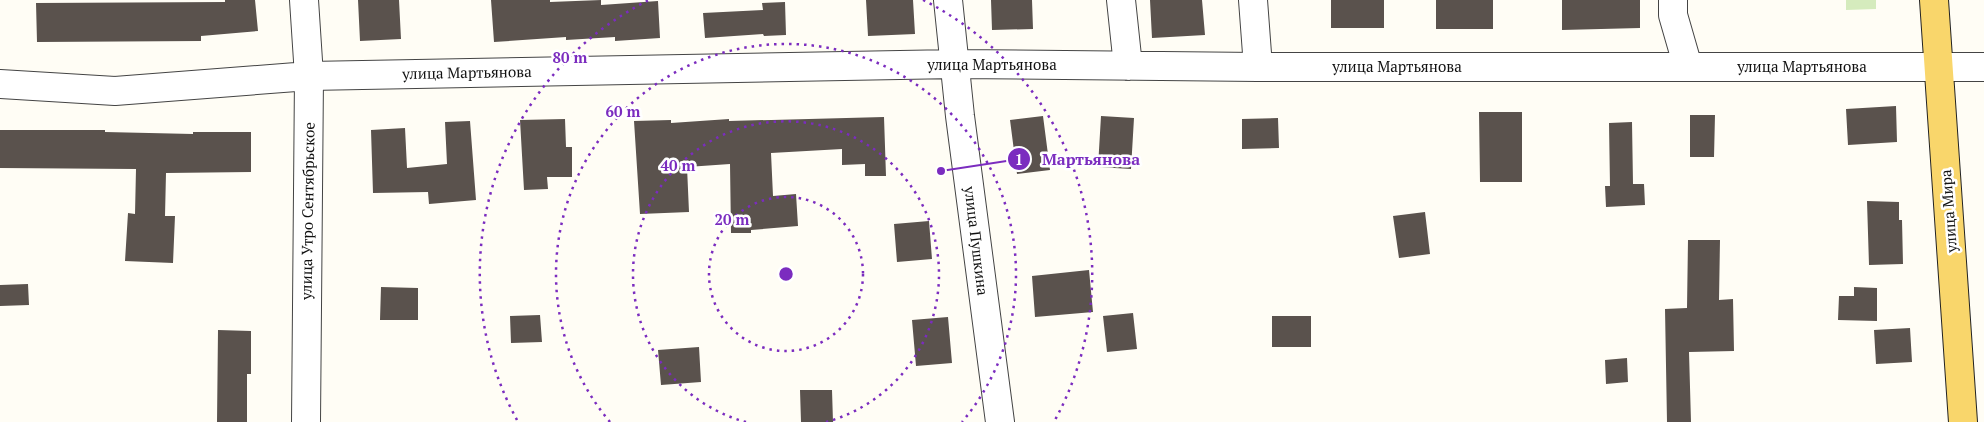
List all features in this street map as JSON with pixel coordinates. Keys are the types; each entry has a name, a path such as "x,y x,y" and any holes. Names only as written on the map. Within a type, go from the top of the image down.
{"main road":[{"name":"улица Мира","path":"1934,0 1963,422"}],"street":[{"name":"улица Утро Сентябрьское","path":"304,0 309,76 306,422"},
{"name":"улица Пушкина","path":"948,0 1000,422"},
{"path":"1121,0 1128,66"},
{"path":"1253,0 1258,67"},
{"path":"1673,0 1673,15 1688,67"},
{"name":"улица Мартьянова","path":"0,84 115,91 309,76 955,64 1258,67 1984,67"}],"green space":[{"path":"1846,0 1876,0 1876,9 1846,10"}],"building":[{"path":"225,0 255,0 258,31 201,36 201,41 37,42 36,3 225,2"},
{"path":"358,0 399,0 401,39 360,41"},
{"path":"491,0 550,0 550,2 601,0 601,5 658,1 660,38 615,41 615,37 566,40 566,37 494,42"},
{"path":"866,0 913,0 915,34 868,36"},
{"path":"991,0 1032,0 1033,29 992,30"},
{"path":"1150,0 1202,0 1205,35 1152,38"},
{"path":"1331,0 1384,0 1384,28 1331,28"},
{"path":"1436,0 1493,0 1493,29 1436,29"},
{"path":"1562,0 1640,0 1640,28 1562,30"},
{"path":"785,2 786,35 764,36 763,34 705,38 703,13 763,10 762,3"},
{"path":"1896,106 1897,142 1848,145 1846,109"},
{"path":"1479,112 1522,112 1522,182 1480,182"},
{"path":"1690,115 1715,115 1714,157 1690,157"},
{"path":"1043,116 1050,170 1017,174 1010,120"},
{"path":"1101,116 1134,118 1131,169 1098,167"},
{"path":"884,117 886,176 865,176 865,164 842,165 842,149 771,153 773,196 796,194 798,226 751,230 751,233 731,233 730,164 687,167 689,212 640,214 634,121 671,120 671,123 729,119 729,121"},
{"path":"1278,118 1279,148 1242,149 1242,119"},
{"path":"565,119 566,147 572,147 572,177 547,177 548,189 524,190 520,120"},
{"path":"470,121 476,200 429,204 428,192 373,193 371,130 405,128 407,168 447,164 445,122"},
{"path":"1632,122 1633,184 1644,184 1645,205 1606,207 1605,186 1610,186 1609,123"},
{"path":"0,130 105,130 105,132 193,134 193,132 251,132 251,172 166,173 165,216 175,216 173,263 125,261 128,213 135,214 136,169 0,168"},
{"path":"1867,201 1899,202 1899,220 1902,220 1903,264 1869,265"},
{"path":"1425,212 1430,254 1399,258 1393,216"},
{"path":"929,221 932,259 897,262 894,224"},
{"path":"1688,240 1720,240 1719,300 1733,299 1734,351 1689,352 1691,422 1667,422 1665,309 1687,308"},
{"path":"1089,270 1093,312 1035,317 1032,276"},
{"path":"28,284 29,305 0,306 0,285"},
{"path":"381,287 418,288 418,320 380,320"},
{"path":"1854,287 1877,288 1877,321 1838,320 1839,296 1854,296"},
{"path":"1133,313 1137,349 1107,352 1103,316"},
{"path":"540,315 542,342 511,343 510,316"},
{"path":"1272,316 1311,316 1311,347 1272,347"},
{"path":"948,317 952,363 916,366 912,320"},
{"path":"1910,328 1912,362 1876,364 1874,330"},
{"path":"218,330 251,331 251,374 247,374 247,422 217,422"},
{"path":"699,347 701,382 661,385 658,350"},
{"path":"1627,358 1628,382 1606,384 1605,360"},
{"path":"800,390 832,390 833,422 801,422"}],"place":[{"name":"Мартьянова","path":"941,171"}]}
